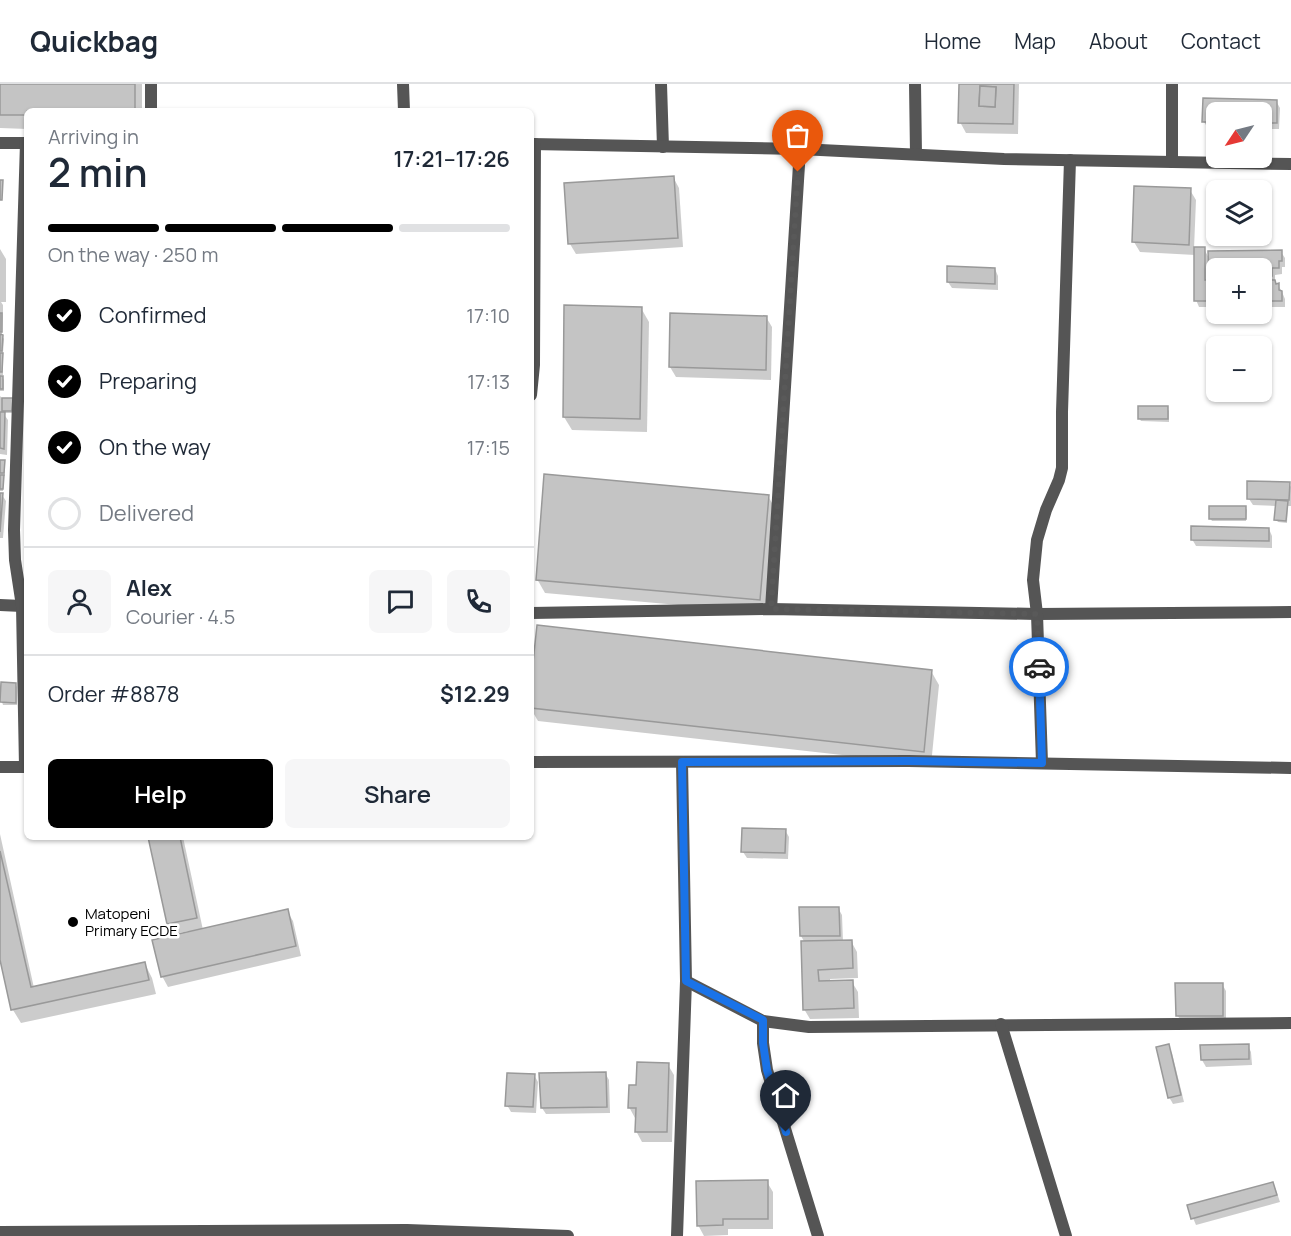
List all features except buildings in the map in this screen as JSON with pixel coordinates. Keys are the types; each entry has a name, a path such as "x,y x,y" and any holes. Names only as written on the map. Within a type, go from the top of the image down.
{"street":[{"path":"151,84 151,108"},
{"path":"403,84 404,108"},
{"path":"661,84 663,147"},
{"path":"915,84 916,154"},
{"path":"1172,84 1172,162"},
{"path":"0,143 24,143"},
{"path":"534,144 800,148 1004,159 1291,164"},
{"path":"771,609 800,148"},
{"path":"1042,763 1037,614 1033,580 1037,540 1062,468 1062,388 1070,160"},
{"path":"24,232 14,530 15,560 24,600"},
{"path":"0,604 24,605"},
{"path":"534,613 771,609 1037,614 1291,612"},
{"path":"534,762 908,761 1291,768"},
{"path":"677,1236 686,981 682,762"},
{"path":"0,767 24,767"},
{"path":"686,981 763,1020 809,1027 1291,1023"},
{"path":"763,1020 763,1043 767,1070 818,1236"},
{"path":"1001,1024 1066,1236"},
{"path":"0,1232 407,1233 568,1236"}],"way so far":[{"path":"798,172 771,609 1037,614 1039,667"}],"place":[{"name":"Matopeni Primary ECDE","path":"73,922"}],"route":[{"path":"786,1132 767,1070 763,1043 763,1020 686,981 682,762 1042,763 1039,667"}]}
